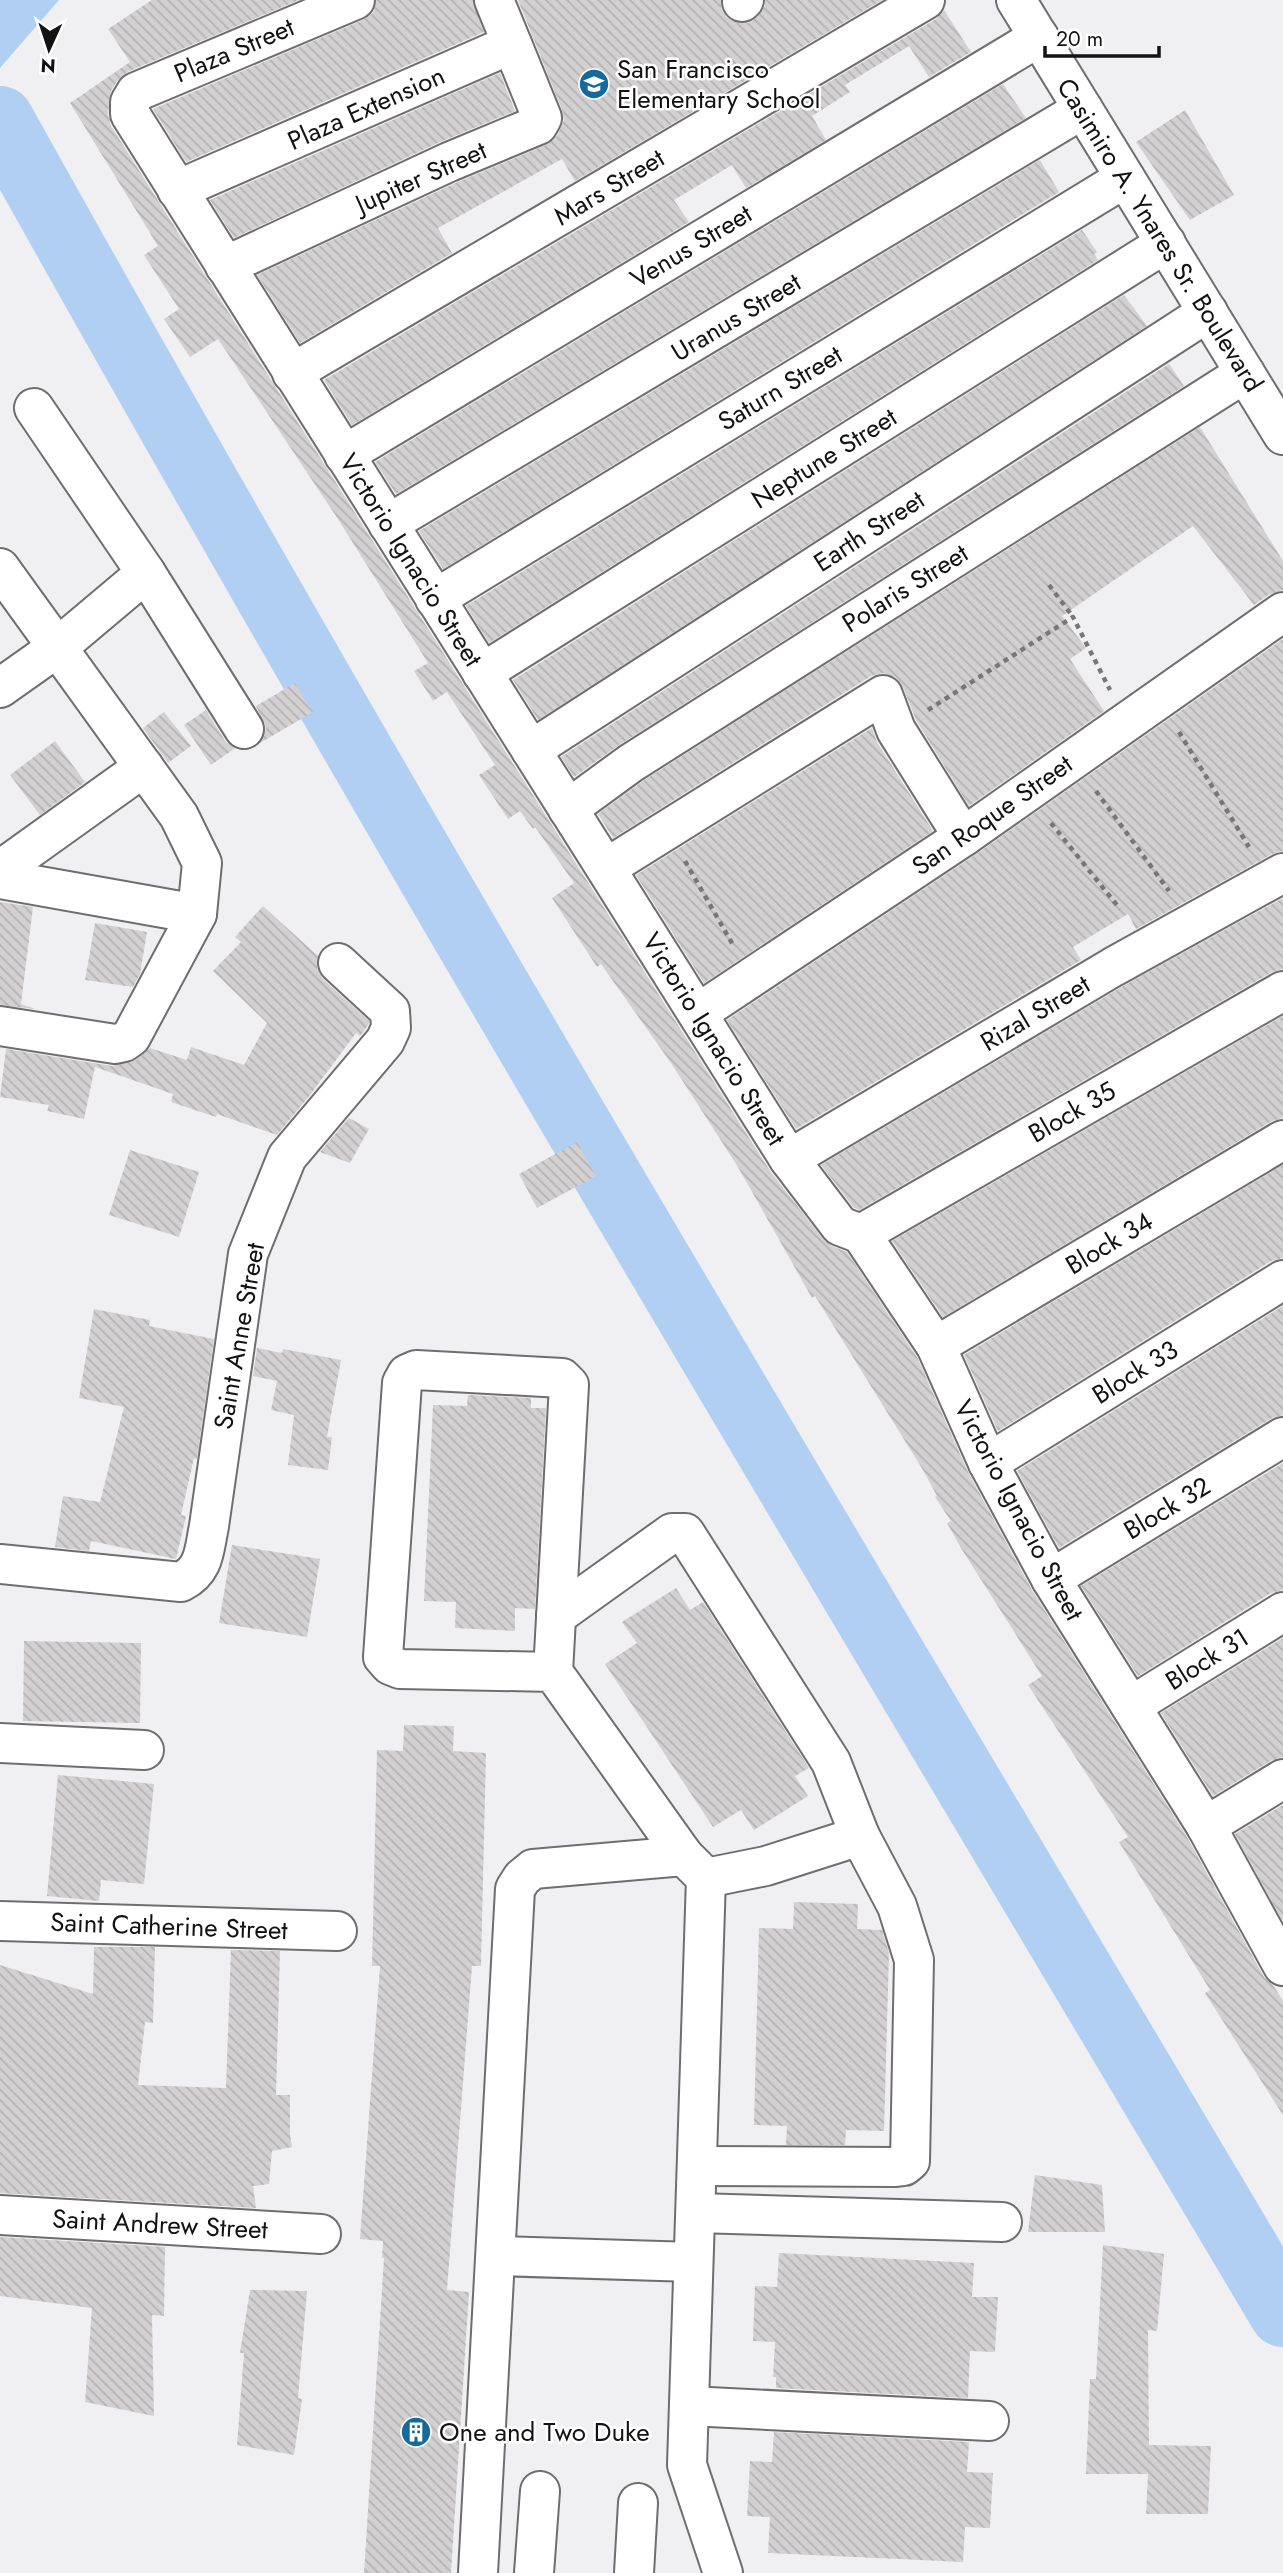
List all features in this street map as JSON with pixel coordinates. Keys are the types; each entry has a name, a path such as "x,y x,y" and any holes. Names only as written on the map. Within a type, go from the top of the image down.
{"street":[{"name":"Plaza Street","path":"130,114 130,102 136,92 355,0"},
{"path":"494,0 512,44"},
{"name":"Mars Street","path":"292,373 925,0"},
{"name":"Casimiro A. Ynares Sr. Boulevard","path":"1016,0 1283,435"},
{"name":"Venus Street","path":"344,454 1039,37"},
{"name":"Plaza Extension","path":"177,190 512,44"},
{"name":"Jupiter Street","path":"225,266 449,162 538,125 542,118 512,44"},
{"name":"Uranus Street","path":"388,524 1083,110"},
{"name":"Victorio Ignacio Street","path":"130,114 789,1159 840,1226 861,1234 936,1346 988,1463 1051,1579 1278,1945"},
{"name":"Saturn Street","path":"435,599 1125,178"},
{"name":"Neptune Street","path":"482,673 1166,243"},
{"name":"Earth Street","path":"531,750 1208,312"},
{"name":"Polaris Street","path":"568,809 631,763 1245,373"},
{"path":"34,408 146,573 244,729"},
{"path":"0,568 179,816 202,863 197,914 131,1037 115,1044 0,1026"},
{"path":"0,688 58,647 146,573"},
{"name":"San Roque Street","path":"698,1013 962,837 1283,612"},
{"path":"606,869 883,695 897,730 962,837"},
{"path":"0,870 144,767"},
{"name":"Rizal Street","path":"789,1159 1113,967 1276,877"},
{"path":"0,879 197,914"},
{"name":"Saint Anne Street","path":"0,1563 181,1582 193,1576 201,1566 248,1254 287,1157 385,1041 391,1028 390,1011 338,963"},
{"name":"Block 35","path":"861,1234 1283,991"},
{"name":"Block 34","path":"936,1346 1283,1140"},
{"name":"Block 33","path":"988,1463 1283,1280"},
{"path":"553,1672 400,1670 390,1665 383,1657 402,1383 407,1374 416,1370 562,1378 567,1381 553,1672 695,1867 698,2166 687,2465 723,2573"},
{"name":"Block 32","path":"1051,1579 1283,1437"},
{"path":"556,1616 672,1533 685,1533 831,1762 860,1836 897,1906 914,1960 910,2161 904,2166 896,2167 698,2166"},
{"name":"Block 31","path":"1131,1706 1283,1612"},
{"path":"0,1743 144,1750"},
{"path":"1206,1826 1283,1779"},
{"path":"478,2573 515,1889 522,1878 533,1869 766,1866 860,1836"},
{"name":"Saint Catherine Street","path":"0,1921 337,1931"},
{"path":"696,2213 1002,2222"},
{"name":"Saint Andrew Street","path":"0,2215 321,2234"},
{"path":"496,2256 693,2262"},
{"path":"689,2406 989,2421"},
{"path":"534,2573 540,2491"},
{"path":"634,2573 638,2503"}],"path":[{"path":"1049,585 1073,617 1125,722"},
{"path":"897,730 1073,617"},
{"path":"1158,699 1276,877"},
{"path":"1073,759 1169,891"},
{"path":"1027,792 1120,909"},
{"path":"667,830 751,978"}],"water":[{"path":"0,0 59,0 0,68"}],"building":[{"path":"152,0 299,0 127,72 111,91 108,114 111,126 770,1171 823,1239 847,1252 917,1357 968,1472 1032,1590 1187,1837 1264,1977 1283,2001 1283,2115 1205,1993 1210,1990 1119,1842 1128,1837 1028,1685 1042,1676 961,1548 947,1523 951,1521 935,1497 937,1496 923,1470 815,1296 812,1298 738,1167 671,1063 601,964 597,967 552,898 574,883 535,827 533,829 520,811 508,819 479,775 495,765 447,692 433,701 414,671 428,663 338,519 218,339 190,357 164,319 179,309 144,255 158,246 70,103 130,62 108,29"},
{"path":"376,0 473,0 484,32 186,162 153,109 363,20 373,13"},
{"path":"518,0 721,0 721,8 726,17 737,23 748,23 757,17 765,6 765,0 882,0 575,181 562,159 438,228 452,253 300,343 257,275 458,182 546,145 557,136 564,120 562,110"},
{"path":"944,10 971,52 929,77 909,46 845,85 850,92 812,116 826,140 746,188 732,165 674,200 689,222 352,425 324,380 936,19"},
{"path":"500,73 515,111 440,142 234,238 210,200"},
{"path":"1003,84 1026,118 396,494 375,462"},
{"path":"1185,110 1234,195 1190,220 1136,142"},
{"path":"1040,160 1059,192 443,569 419,531"},
{"path":"1082,230 1097,252 1094,254 1098,260 489,643 466,606"},
{"path":"1124,295 1147,326 538,720 513,680"},
{"path":"1169,364 1184,386 619,745 574,777 561,757"},
{"path":"1200,427 1283,561 1283,590 1270,594 1254,605 1193,526 1062,616 1086,648 1070,659 1104,711 969,806 916,720 903,687 895,677 883,673 871,676 613,838 598,814 643,781"},
{"path":"1283,639 1283,851 1272,854 1136,929 1128,914 1073,947 1081,960 796,1129 727,1020 975,855"},
{"path":"295,683 313,712 260,743 266,728 256,706"},
{"path":"206,710 225,741 234,749 211,765 184,725"},
{"path":"164,712 191,746 168,763 143,728"},
{"path":"872,728 877,742 933,831 704,983 636,875"},
{"path":"55,741 85,782 40,815 10,775"},
{"path":"1283,898 1283,969 1272,972 859,1210 854,1208 821,1165 1132,981"},
{"path":"0,902 33,907 21,1004 35,1009 0,1005"},
{"path":"263,906 318,956 317,969 323,979 369,1021 360,1036 356,1033 277,1135 217,1114 216,1117 171,1102 173,1094 95,1067 84,1119 47,1111 49,1105 0,1097 6,1049 112,1066 136,1060 150,1048 187,1060 191,1047 244,1065 267,1023 213,971 241,942 235,937"},
{"path":"95,923 147,932 140,974 133,987 85,980"},
{"path":"1283,1016 1283,1118 1272,1121 943,1317 892,1241"},
{"path":"349,1118 369,1129 350,1163 320,1152"},
{"path":"577,1142 596,1176 537,1208 519,1174"},
{"path":"130,1150 199,1172 179,1237 109,1215"},
{"path":"1283,1165 1283,1258 1271,1261 998,1431 964,1355"},
{"path":"1283,1306 1283,1415 1272,1418 1059,1548 1017,1471"},
{"path":"94,1309 150,1320 149,1326 214,1339 197,1459 194,1458 181,1515 186,1516 176,1559 91,1541 89,1551 55,1547 63,1496 100,1502 124,1407 79,1398"},
{"path":"257,1348 282,1353 283,1349 341,1360 327,1437 332,1437 328,1470 288,1465 294,1415 271,1410 277,1381 253,1376"},
{"path":"468,1395 531,1398 531,1408 546,1408 535,1609 515,1608 515,1631 455,1628 456,1602 424,1601 433,1405 467,1406"},
{"path":"1283,1463 1283,1590 1271,1593 1138,1676 1081,1586"},
{"path":"232,1545 320,1559 307,1637 219,1623"},
{"path":"676,1588 690,1610 703,1602 809,1768 795,1776 808,1796 754,1830 741,1810 713,1827 605,1664 637,1643 622,1622"},
{"path":"1283,1638 1283,1757 1272,1760 1213,1796 1161,1713"},
{"path":"24,1641 141,1643 140,1723 23,1721"},
{"path":"404,1725 454,1726 453,1751 486,1753 481,1966 472,1966 447,2290 469,2292 451,2573 364,2573 384,2258 383,2241 360,2239 380,1966 372,1966 377,1750 403,1751"},
{"path":"58,1775 154,1784 144,1884 101,1880 99,1901 47,1896"},
{"path":"1283,1805 1283,1919 1282,1920 1235,1834"},
{"path":"794,1902 858,1904 857,1929 882,1930 889,1953 884,2131 846,2130 845,2145 786,2145 787,2126 754,2125 759,1928 793,1929"},
{"path":"94,1947 155,1947 153,2023 145,2022 138,2085 226,2088 231,1950 280,1951 276,2095 290,2095 292,2147 272,2151 269,2184 253,2186 256,2208 0,2193 0,1965 93,1994"},
{"path":"1035,2175 1102,2185 1105,2232 1028,2232"},
{"path":"0,2237 165,2247 164,2316 152,2315 154,2416 85,2402 92,2308 0,2296"},
{"path":"1103,2245 1164,2254 1157,2331 1148,2330 1149,2445 1211,2446 1208,2514 1146,2514 1148,2474 1086,2474 1090,2379 1096,2379"},
{"path":"779,2253 974,2263 972,2297 998,2297 995,2352 970,2351 968,2398 776,2388 776,2377 773,2377 775,2342 753,2341 755,2286 777,2287"},
{"path":"250,2290 307,2291 298,2398 302,2399 294,2455 237,2445 244,2353 240,2353"},
{"path":"774,2432 969,2442 967,2472 993,2473 990,2528 965,2527 963,2562 768,2553 770,2517 747,2516 750,2461 772,2462"}],"waterway":[{"path":"0,120 156,397 473,947 1283,2313"}],"place":[{"name":"San Francisco Elementary School","path":"594,84"},
{"name":"One and Two Duke","path":"416,2432"}]}
